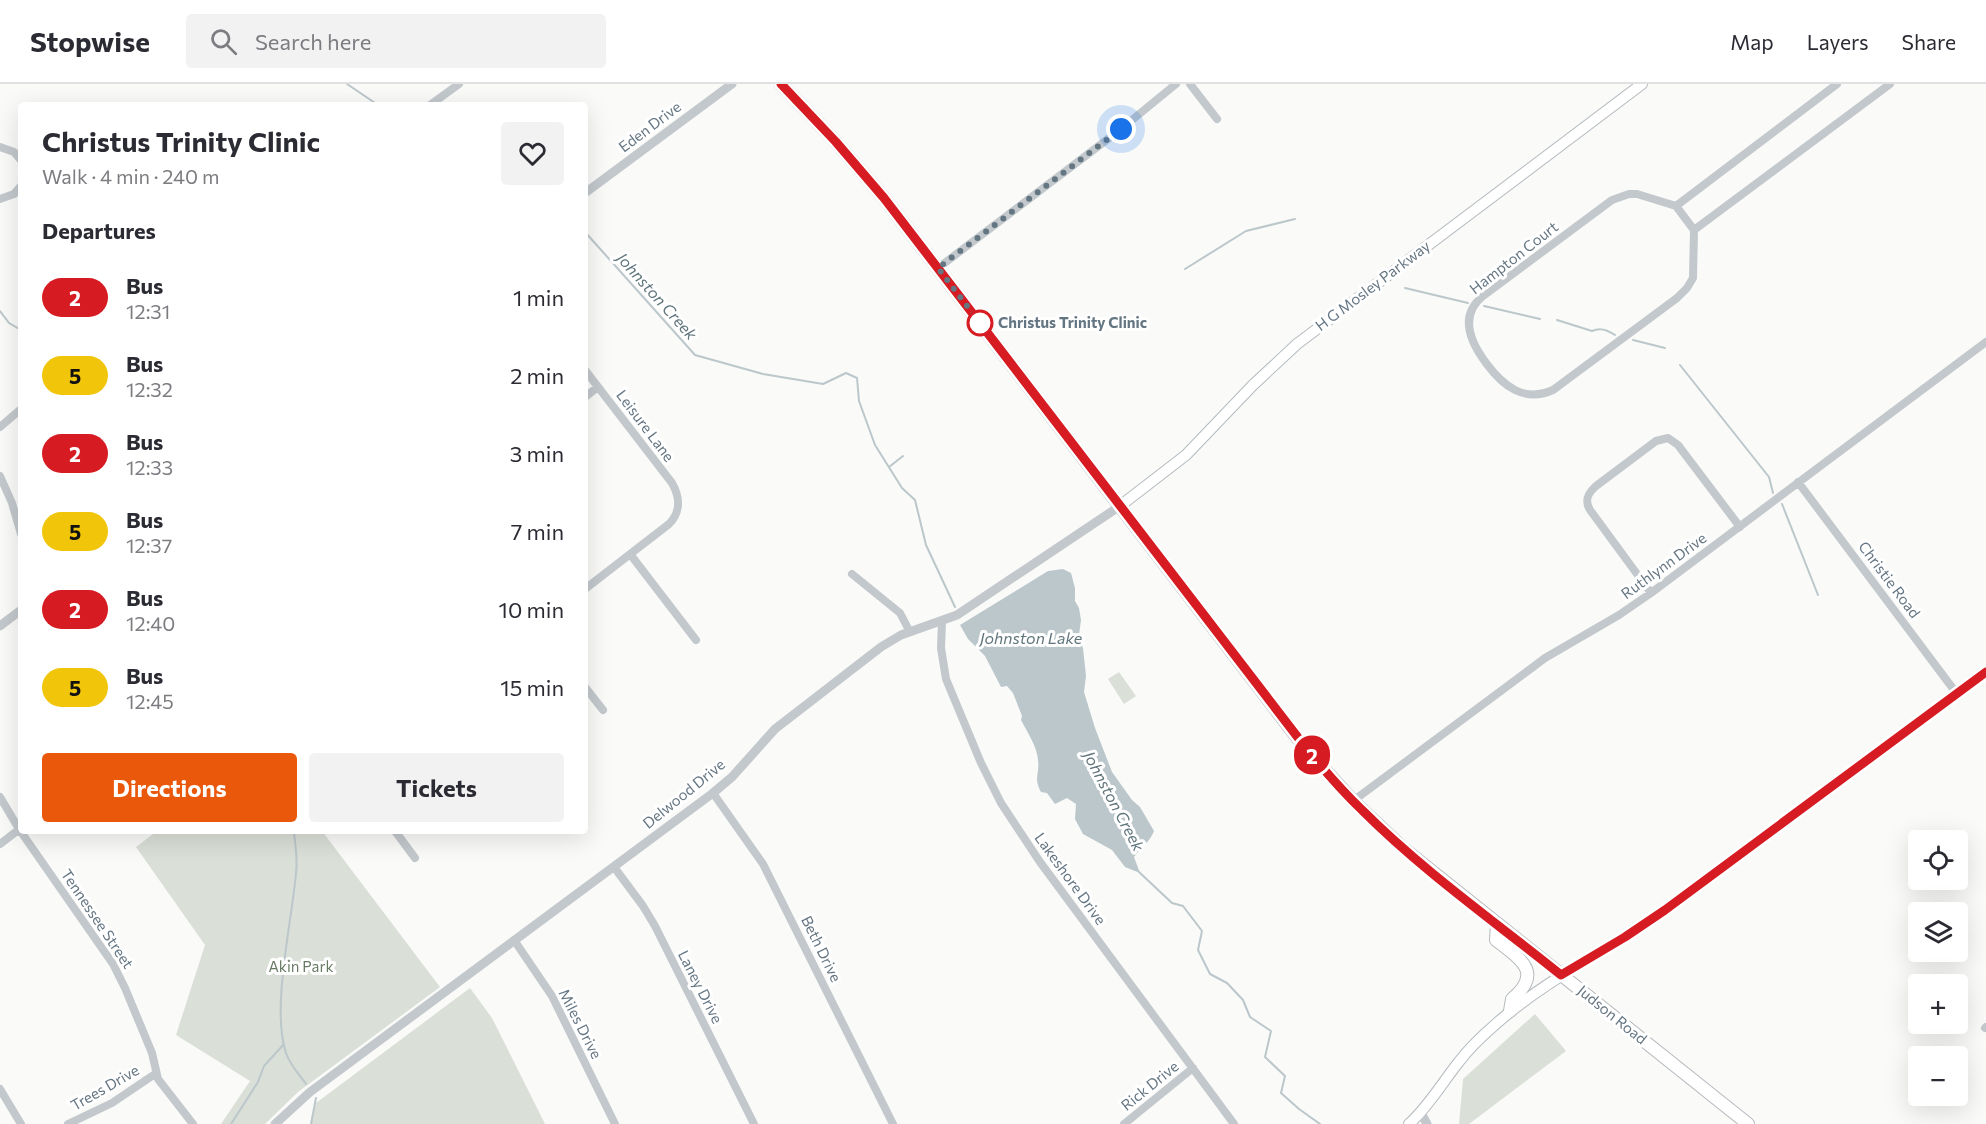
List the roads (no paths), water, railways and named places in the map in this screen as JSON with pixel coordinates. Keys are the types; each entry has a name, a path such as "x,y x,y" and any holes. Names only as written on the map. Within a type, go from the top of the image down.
{"main road":[{"name":"Judson Road","path":"781,84 836,142 938,268 1306,748 1353,801 1404,849 1748,1124"},
{"name":"H G Mosley Parkway","path":"1120,506 1186,455 1253,385 1297,344 1642,84"},
{"path":"1409,1124 1421,1113 1462,1058 1510,1011 1561,975 1659,915 1986,672"},
{"path":"1497,924 1496,940 1522,961 1528,975 1523,990 1512,999 1510,1011"}],"street":[{"path":"434,102 459,84"},
{"name":"Eden Drive","path":"588,191 732,84"},
{"path":"938,268 1121,129 1176,84"},
{"path":"1190,84 1216,119"},
{"path":"1837,84 1676,206 1694,230 1890,84"},
{"path":"0,147 12,151 18,157"},
{"path":"0,199 12,196 18,189"},
{"name":"Hampton Court","path":"1676,206 1637,194 1618,196 1479,300 1470,317 1470,333 1475,348 1490,369 1505,385 1521,394 1541,395 1557,388 1687,288 1694,274 1694,230"},
{"name":"Ruthlynn Drive","path":"1353,801 1545,657 1624,612 1651,593 1986,342"},
{"name":"Leisure Lane","path":"588,374 676,490 677,513 672,521 630,554"},
{"path":"588,395 598,387"},
{"path":"0,426 18,411"},
{"path":"1651,593 1590,510 1586,500 1588,493 1596,486 1640,453 1660,439 1668,438 1675,442 1740,527"},
{"path":"0,476 18,524"},
{"name":"Christie Road","path":"1798,482 1957,694"},
{"name":"Delwood Drive","path":"274,1124 310,1092 713,793 732,777 769,735 881,647 910,632 942,622 965,610 1120,506"},
{"path":"588,586 630,554 696,640"},
{"path":"852,574 900,613 910,632"},
{"path":"0,626 18,612"},
{"name":"Lakeshore Drive","path":"942,622 942,654 946,679 981,763 1001,803 1040,862 1234,1124"},
{"path":"588,691 603,710"},
{"name":"Beth Drive","path":"713,793 763,864 893,1124"},
{"name":"Tennessee Street","path":"0,797 18,826"},
{"path":"0,844 18,830"},
{"name":"Tennessee Street","path":"23,834 113,964 152,1053 155,1074 193,1124"},
{"path":"396,834 416,858"},
{"name":"Laney Drive","path":"614,867 655,926 754,1124"},
{"name":"Miles Drive","path":"514,940 552,996 615,1124"},
{"name":"Rick Drive","path":"1124,1124 1193,1068"},
{"name":"Trees Drive","path":"68,1124 112,1103 155,1074"},
{"path":"0,1089 21,1124"},
{"path":"1421,1113 1427,1124"}],"water":[{"name":"Johnston Lake","path":"1063,569 1071,573 1075,588 1075,601 1081,620 1079,635 1086,676 1084,692 1095,728 1112,772 1132,800 1140,807 1154,831 1134,857 1140,873 1125,867 1112,850 1083,834 1075,819 1076,804 1067,798 1055,804 1047,793 1041,792 1037,783 1036,750 1021,720 1022,716 1013,693 1007,686 1001,687 985,656 968,639 960,625 1048,571"}],"waterway":[{"name":"Johnston Creek","path":"347,84 374,102"},
{"path":"1185,269 1246,231 1295,219"},
{"name":"Johnston Creek","path":"588,235 695,355 763,374 823,384 846,373 857,378 859,401 875,445 902,488 915,500 926,545 955,607"},
{"path":"1405,288 1468,303"},
{"path":"1484,306 1540,319"},
{"path":"0,311 9,323 18,328"},
{"path":"1557,320 1592,331 1604,330 1615,335"},
{"path":"1633,340 1665,348"},
{"path":"1680,365 1769,477 1773,493"},
{"path":"889,467 903,456"},
{"path":"1782,504 1818,595"},
{"path":"294,834 297,868 284,964 282,1035 286,1053 306,1084"},
{"name":"Johnston Creek","path":"1139,872 1172,903 1183,906 1202,931 1198,950 1210,974 1227,983 1243,1000 1250,1017 1271,1031 1265,1057 1285,1076 1281,1093 1320,1124"},
{"path":"231,1124 258,1082 264,1066 284,1044"},
{"path":"311,1124 316,1098"}],"place":[{"name":"Christus Trinity Clinic","path":"980,323"}],"park label":[{"name":"Akin Park","path":"301,967"}]}
